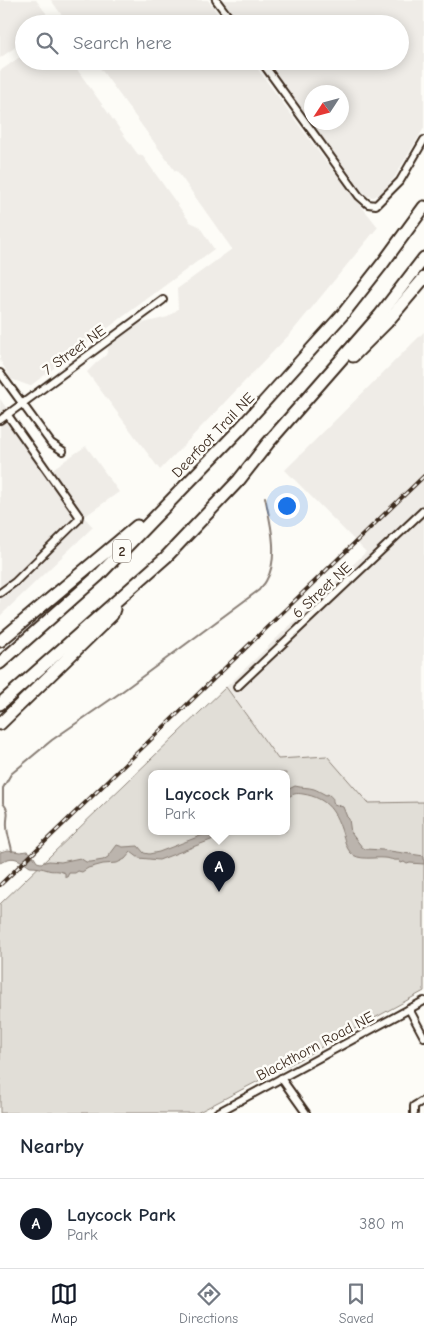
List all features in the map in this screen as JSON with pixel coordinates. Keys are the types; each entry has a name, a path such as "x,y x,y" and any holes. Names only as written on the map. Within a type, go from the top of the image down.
{"highway":[{"name":"Deerfoot Trail NE","path":"0,663 98,576 238,431 343,314 424,207"},
{"name":"2","path":"0,704 166,557 239,480 268,443 380,315 424,258"},
{"path":"268,443 387,322 424,278"},
{"path":"0,641 141,523 224,440 238,431"},
{"path":"0,724 112,615 116,602"}],"street":[{"path":"216,0 227,15"},
{"path":"268,70 359,196 368,204 376,205 400,181 424,140"},
{"name":"7 Street NE","path":"0,420 163,300"},
{"path":"0,373 51,443 63,451"},
{"path":"0,593 15,582 78,520 79,516 7,414"},
{"name":"6 Street NE","path":"237,687 424,510"},
{"name":"Blackthorn Road NE","path":"217,1113 424,1001"},
{"path":"410,1009 424,1037"},
{"path":"281,1078 306,1113"},
{"path":"414,1113 414,1106 424,1100"}],"shaded area":[{"path":"0,0 36,0 46,15 15,15 15,47 0,58"},
{"path":"51,0 208,0 219,15 62,15"},
{"path":"223,0 424,0 424,128 394,178 382,192 374,197 366,196 317,130 349,130 349,85 304,85 304,111 274,70 409,70 409,15 234,15"},
{"path":"15,60 15,70 77,70 139,156 142,155 190,222 199,226 214,249 30,386 11,379 0,360 0,71"},
{"path":"102,70 259,70 321,155 378,227 291,333 160,470 87,372 106,355 109,346 139,324 168,317 178,309 177,289 232,249 177,171 175,171"},
{"path":"424,332 424,802 367,803 327,756 278,759 226,687 366,552 285,470"},
{"path":"0,399 51,470 86,446 119,492 84,517 93,527 0,616"},
{"path":"226,687 278,759 327,756 368,803 424,802 424,991 197,1113 0,1113 0,904"},
{"path":"295,786 312,788 333,798 334,804 343,807 349,819 351,833 365,849 424,856 424,864 407,864 401,863 399,860 362,858 354,855 347,847 337,819 330,807 312,796 297,794 290,796 290,788"},
{"path":"203,835 220,835 159,860 139,858 131,852 125,859 117,863 103,864 88,868 82,872 69,873 67,877 65,877 65,873 30,867 14,858 0,863 0,852 8,850 28,851 37,862 41,863 49,861 61,862 80,858 86,862 103,860 108,857 117,845 123,847 138,846 144,853 149,854"}],"waterway":[{"path":"12,851 7,829 8,812 3,803 3,788 11,774 52,740 120,693 259,590 264,584 270,572 273,551 273,539 265,497"}],"railway":[{"path":"0,885 424,476"}],"place":[{"name":"Laycock Park","path":"219,892"}]}
